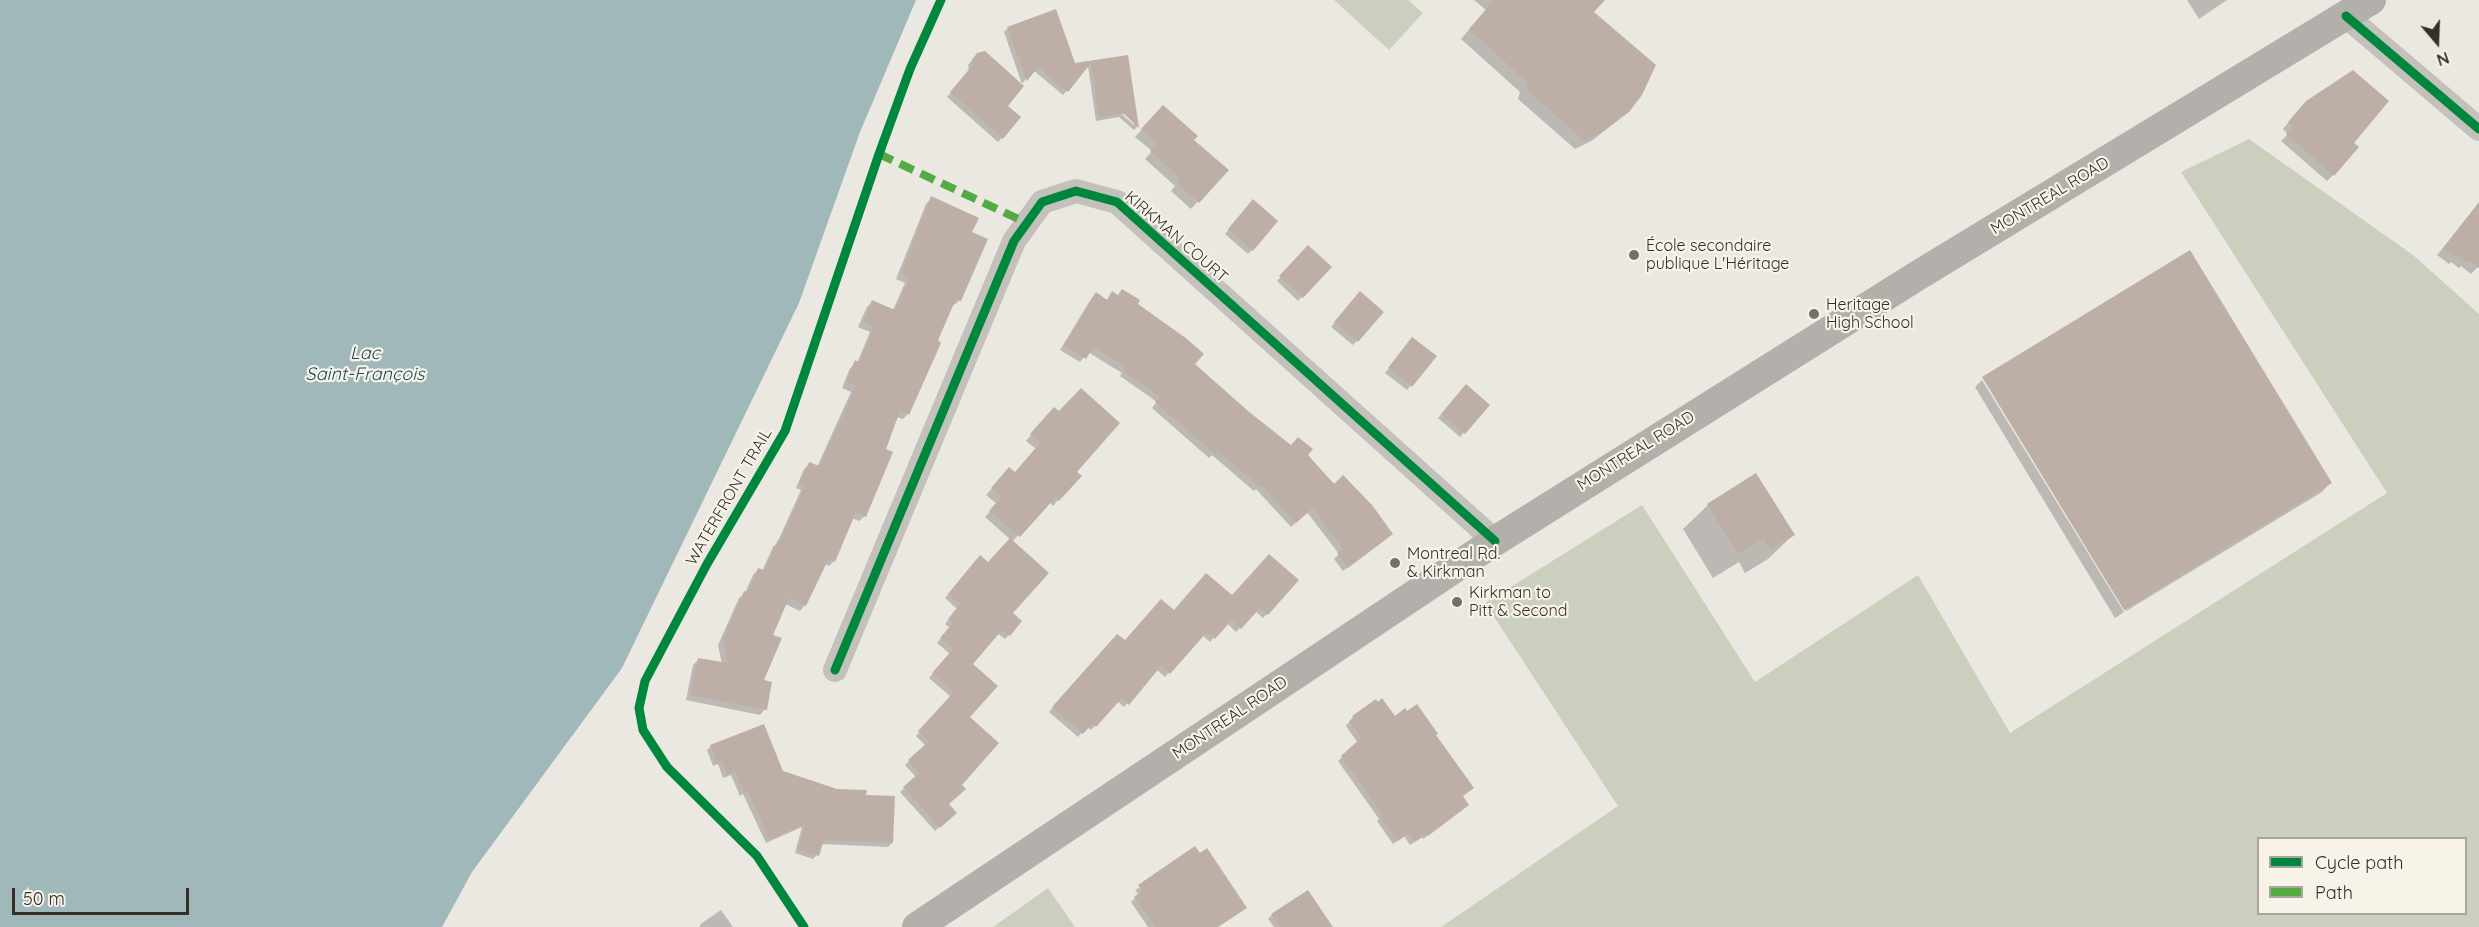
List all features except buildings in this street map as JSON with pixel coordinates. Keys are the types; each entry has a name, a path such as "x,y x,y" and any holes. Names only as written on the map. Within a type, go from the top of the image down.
{"main road":[{"name":"MONTREAL ROAD","path":"917,927 1495,541 1917,276 2371,0"}],"street":[{"path":"2346,16 2479,129"},
{"name":"KIRKMAN COURT","path":"835,670 1014,241 1042,202 1076,190 1117,202 1495,541"}],"green space":[{"path":"1334,0 1408,0 1423,13 1389,50"},
{"path":"2249,139 2413,255 2479,314 2479,927 1441,927 1618,806 1485,603 1642,505 1755,682 1918,575 2010,733 2387,493 2181,172"},
{"path":"1048,888 1075,927 993,927"}],"water":[{"name":"Lac Saint-François","path":"0,0 916,0 860,132 799,303 622,668 472,872 442,927 0,927"}],"marked path":[{"path":"879,154 1027,223"}],"cycle path":[{"name":"WATERFRONT TRAIL","path":"804,927 757,856 667,767 643,730 639,708 645,681 707,564 785,431 879,154 910,69 941,0"},
{"path":"2346,16 2479,129"},
{"path":"835,670 1014,241 1042,202 1076,191 1117,202 1495,541"}],"place":[{"name":"École secondaire publique L'Héritage","path":"1634,255"},
{"name":"Heritage High School","path":"1814,314"},
{"name":"Montreal Rd. & Kirkman","path":"1395,563"},
{"name":"Kirkman to Pitt & Second","path":"1457,602"}]}
